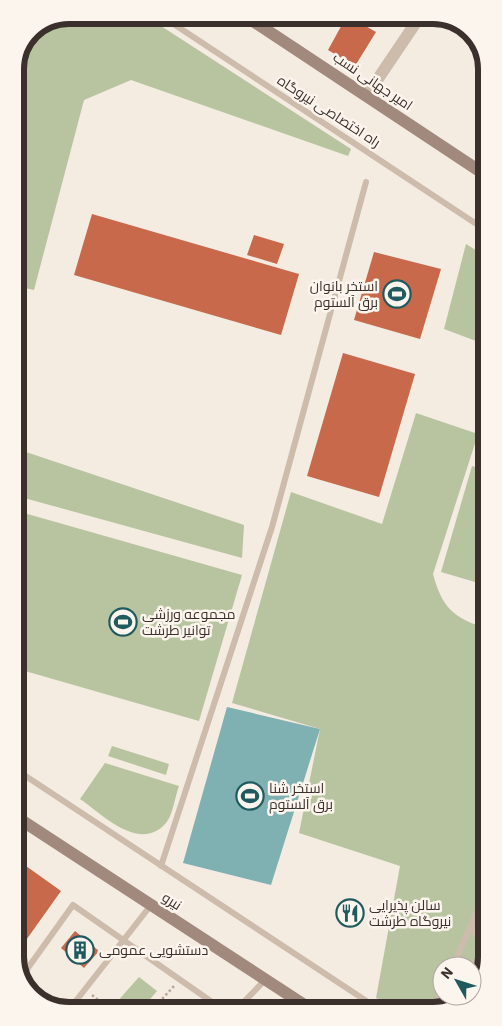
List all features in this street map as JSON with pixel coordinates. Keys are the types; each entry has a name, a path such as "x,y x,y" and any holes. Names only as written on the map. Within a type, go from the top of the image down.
{"street":[{"name":"امیر جهانی نسب","path":"258,24 478,169"},
{"path":"367,95 415,24"},
{"name":"نیرو","path":"24,822 265,980 288,1002"}],"lane":[{"name":"راه اختصاصی نیروگاه","path":"174,24 478,225"},
{"path":"161,866 272,527 366,182"},
{"path":"24,776 368,1002"},
{"path":"26,970 73,905 212,1002"},
{"path":"75,1002 151,905"},
{"path":"458,956 478,909"},
{"path":"472,924 478,938"},
{"path":"244,1002 265,980"}],"path":[{"path":"159,1002 180,980"},
{"path":"85,990 100,1002"}],"green space":[{"path":"63,24 158,24 351,149 348,156 131,80 84,100 34,290 24,288 24,66 28,49 39,35 46,30"},
{"path":"466,244 478,251 478,342 444,329"},
{"path":"416,413 478,434 433,574 440,595 451,610 465,620 478,625 478,956 432,956 432,1002 385,1002 376,998 400,866 299,833 320,729 232,703 291,492 382,524"},
{"path":"24,451 244,525 242,558 24,498"},
{"path":"472,466 478,468 478,572 475,582 441,572"},
{"name":"مجموعه ورزشی توانیر طرشت","path":"24,513 242,575 199,721 24,671"},
{"path":"112,746 169,764 166,775 108,756"},
{"path":"105,763 179,786 166,823 156,831 145,834 133,833 110,822 80,799"},
{"path":"139,977 157,991 148,1002 117,1002"}],"water":[{"name":"استخر شنا برق آلستوم","path":"227,707 320,729 271,885 183,863"}],"building":[{"path":"342,24 351,26 352,24 362,24 376,32 355,66 328,50"},
{"path":"92,214 299,274 281,335 74,275"},
{"path":"254,235 284,244 277,264 247,255"},
{"name":"استخر بانوان برق آلستوم","path":"374,252 441,269 420,339 354,320"},
{"path":"343,353 415,374 379,497 307,476"},
{"path":"24,865 61,891 24,943"},
{"name":"دستشویی عمومی","path":"75,931 99,951 84,968 61,948"}],"place":[{"name":"استخر بانوان برق آلستوم","path":"397,294"},
{"name":"مجموعه ورزشی توانیر طرشت","path":"123,622"},
{"name":"استخر شنا برق آلستوم","path":"250,796"},
{"name":"سالن پذیرایی نیروگاه طرشت","path":"350,913"},
{"name":"دستشویی عمومی","path":"80,950"}]}
